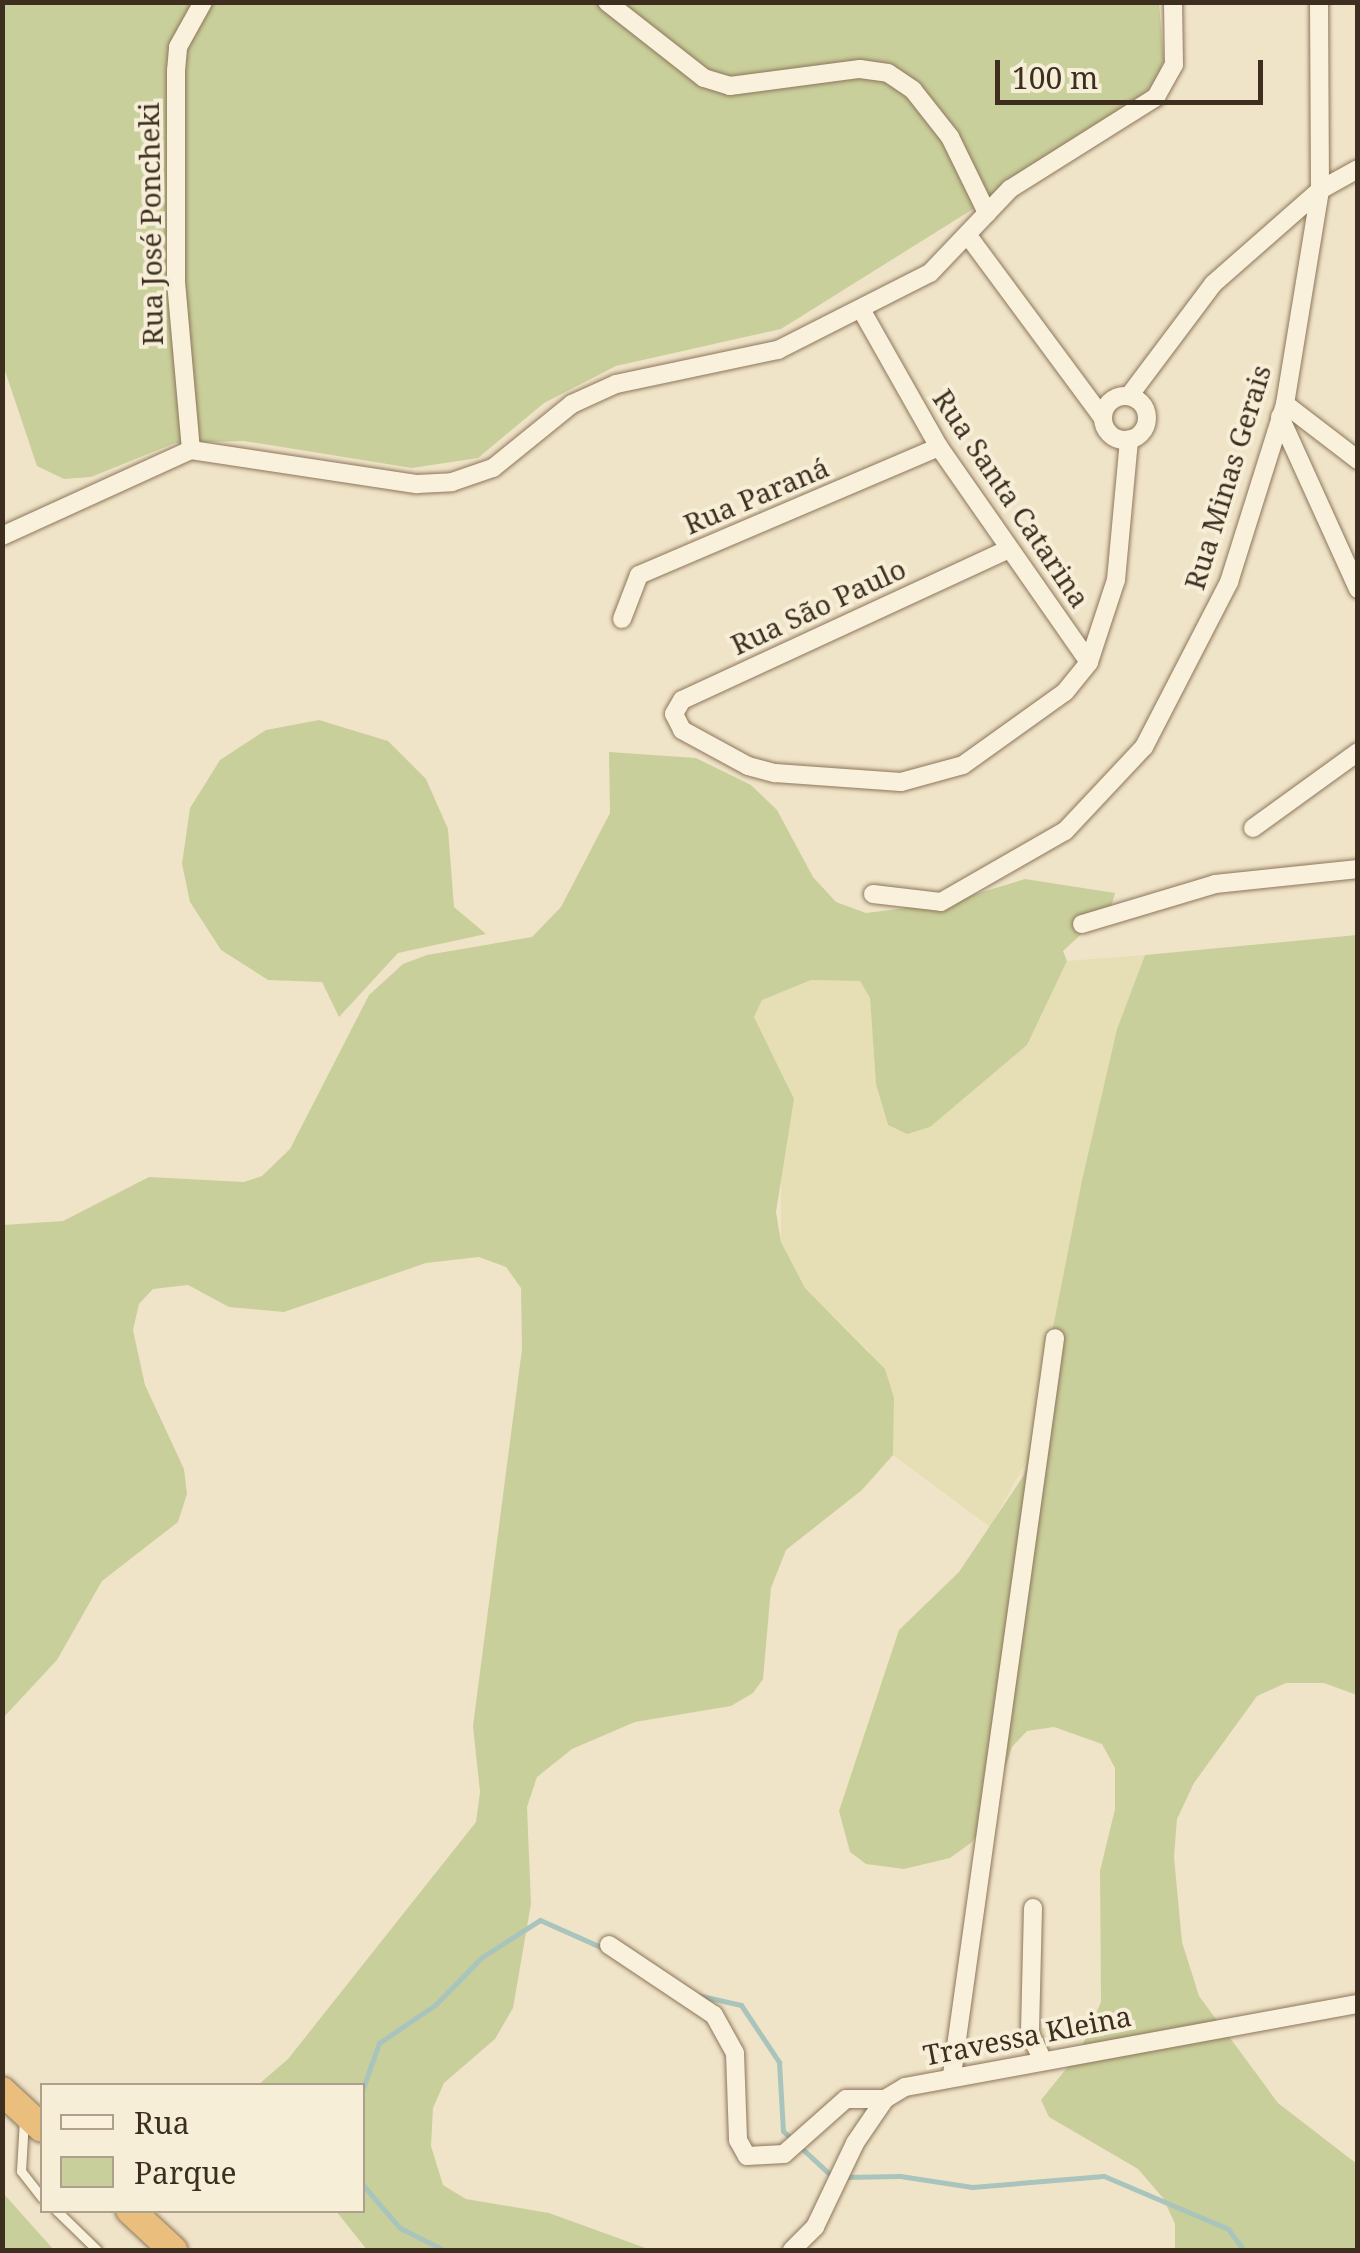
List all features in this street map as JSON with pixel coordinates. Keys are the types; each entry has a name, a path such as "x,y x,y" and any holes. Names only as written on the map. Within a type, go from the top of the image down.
{"highway":[{"path":"2,2091 34,2120"},
{"path":"133,2213 173,2250"}],"street":[{"name":"Rua José Poncheki","path":"191,450 176,282 176,71 178,47 203,2"},
{"path":"608,2 704,78 730,86 860,70 888,74 914,90 950,137 986,212"},
{"path":"2,536 191,450 417,484 452,482 493,468 572,404 616,384 778,350 862,311 930,272 970,237 986,212 1010,189 1156,97 1174,65 1173,2"},
{"name":"Rua Minas Gerais","path":"873,894 941,902 971,889 1066,831 1144,748 1229,582 1283,411 1320,190 1318,2"},
{"path":"1129,396 1190,309 1320,190 1358,169"},
{"path":"970,237 1103,418 1108,432 1129,440"},
{"name":"Rua Santa Catarina","path":"862,311 939,447 1089,662"},
{"path":"1103,418 1114,398 1129,396 1142,404 1148,418 1142,432 1129,440"},
{"path":"1283,411 1358,460"},
{"path":"1283,411 1358,588"},
{"path":"1089,662 1116,580 1129,440"},
{"name":"Rua Paraná","path":"622,619 639,575 939,447"},
{"name":"Rua São Paulo","path":"1009,549 682,700 674,714 682,730 775,772 901,782 932,778 963,765 1065,692 1089,662"},
{"path":"1253,828 1358,752"},
{"path":"1082,924 1215,884 1358,870"},
{"path":"952,2075 1056,1338"},
{"path":"1033,1908 1030,2034 1042,2059"},
{"name":"Travessa Kleina","path":"610,1945 714,2015 734,2053 738,2140 747,2156 784,2154 846,2099 885,2099 952,2075 1358,2004"},
{"path":"792,2250 815,2227 855,2143 885,2099"}],"lane":[{"path":"34,2120 21,2171 40,2191"},
{"path":"59,2213 97,2250"}],"shaded area":[{"path":"1145,955 1117,1029 1082,1180 1028,1458 990,1527 893,1455 894,1398 868,1350 805,1288 781,1242 781,1182 754,1017 762,1000 781,989 811,980 860,981 870,998 876,1084 888,1125 907,1134 1027,1045 1067,961"}],"green space":[{"path":"2,3 1159,3 1164,61 1154,84 1117,119 781,329 616,366 544,403 478,458 412,468 244,441 175,443 91,477 64,479 37,466 3,365"},
{"path":"319,720 388,741 426,779 448,829 454,907 486,934 398,953 339,1017 322,982 268,980 221,950 190,902 182,864 190,808 220,760 266,730"},
{"path":"609,752 696,758 751,785 777,810 813,877 836,902 866,913 946,903 1025,879 1115,893 1111,907 1063,951 1067,961 1027,1045 930,1127 907,1134 888,1125 876,1084 870,998 860,981 811,980 762,1000 754,1017 794,1099 776,1212 781,1242 805,1288 885,1369 894,1398 893,1455 862,1490 786,1550 771,1588 763,1679 753,1693 731,1706 635,1722 572,1749 537,1777 527,1807 531,1904 513,2008 495,2039 444,2083 433,2108 431,2146 443,2185 466,2199 549,2213 651,2250 367,2250 338,2213 365,2213 365,2083 260,2083 288,2059 476,1822 480,1792 473,1726 522,1349 521,1288 506,1267 479,1257 426,1263 284,1312 229,1307 188,1285 153,1289 139,1304 133,1330 145,1385 184,1469 187,1494 178,1522 102,1581 57,1660 3,1718 3,1225 63,1221 149,1177 244,1182 262,1176 290,1149 369,995 403,964 427,955 532,937 561,907 610,813"},
{"path":"1357,935 1357,1695 1324,1683 1286,1683 1257,1696 1194,1783 1177,1819 1174,1857 1182,1942 1199,1996 1278,2103 1357,2164 1357,2250 1175,2250 1175,2224 1163,2198 1138,2169 1049,2117 1041,2100 1079,2053 1101,2002 1100,1871 1115,1809 1115,1768 1102,1744 1054,1727 1027,1731 1012,1747 990,1814 972,1842 950,1858 904,1869 866,1864 850,1852 839,1811 899,1630 959,1572 1024,1475 1082,1180 1117,1029 1145,955"},
{"path":"3,2193 54,2250 3,2250"}],"waterway":[{"path":"365,2083 379,2043 435,2005 482,1957 540,1920 605,1949"},
{"path":"697,1995 741,2005 779,2062 783,2131 834,2178"},
{"path":"845,2177 900,2176 972,2187 1104,2176 1228,2229 1244,2250"},
{"path":"365,2187 400,2228 444,2250"}]}
